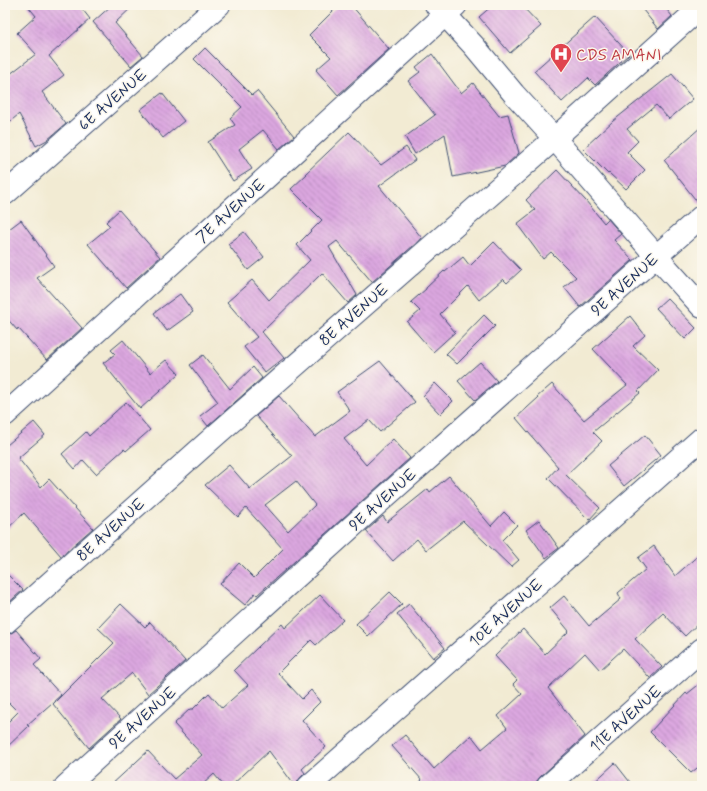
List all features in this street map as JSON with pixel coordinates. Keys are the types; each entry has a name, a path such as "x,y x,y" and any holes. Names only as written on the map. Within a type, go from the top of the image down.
{"street":[{"name":"6E AVENUE","path":"5,194 219,5"},
{"name":"8E AVENUE","path":"5,622 549,143 702,6"},
{"path":"443,13 474,46 514,94 549,143 652,259 702,307"},
{"name":"7E AVENUE","path":"5,415 443,13"},
{"name":"9E AVENUE","path":"66,786 363,516 702,216"},
{"name":"10E AVENUE","path":"308,786 702,438"},
{"name":"11E AVENUE","path":"548,786 702,649"}],"building":[{"path":"27,5 79,5 90,19 49,56 64,75 42,92 66,124 47,140 36,146 19,114 5,126 5,78 36,54 17,33 36,16"},
{"path":"112,5 134,5 115,23 143,56 131,66 93,22"},
{"path":"339,5 351,5 389,49 338,95 316,70 331,57 309,35"},
{"path":"493,5 521,5 541,26 510,53 479,17"},
{"path":"639,5 663,5 672,16 658,29"},
{"path":"595,17 629,54 595,85 588,78 562,102 534,71"},
{"path":"205,48 252,95 257,91 294,136 279,149 263,130 239,149 252,169 233,181 208,142 235,125 230,118 242,107 194,59"},
{"path":"432,54 461,93 473,83 499,116 508,114 519,153 505,166 453,177 445,134 415,154 405,137 435,115 408,81 420,72 416,67"},
{"path":"672,74 693,99 669,119 656,105 627,129 638,141 627,152 645,170 626,189 609,173 608,174 583,149 613,121"},
{"path":"162,93 184,121 163,138 140,110"},
{"path":"702,126 702,204 699,204 664,160"},
{"path":"349,132 381,165 406,147 415,160 379,186 422,238 372,282 337,241 329,247 357,295 348,303 322,273 262,332 284,358 265,373 244,347 257,337 227,302 252,280 269,300 310,260 297,245 322,220 291,189"},
{"path":"557,170 604,223 608,219 621,234 614,240 633,260 580,307 564,287 576,277 551,252 543,259 517,224 535,210 526,200"},
{"path":"119,210 160,257 126,288 88,244 110,226 106,222"},
{"path":"21,220 54,266 37,278 82,328 47,360 5,316 5,232"},
{"path":"244,232 264,257 248,270 228,244"},
{"path":"494,242 521,270 507,283 503,279 479,300 468,286 440,314 455,332 433,352 407,322 420,311 411,302 444,271 445,272 463,257 470,266"},
{"path":"180,294 193,312 167,331 154,313"},
{"path":"667,298 696,328 685,339 656,308"},
{"path":"484,315 495,326 457,364 446,354"},
{"path":"630,316 645,335 633,346 658,370 638,391 640,393 593,432 602,441 566,475 600,508 589,520 548,478 558,467 516,418 552,384 584,420 627,385 593,349"},
{"path":"123,340 150,373 166,360 179,374 140,409 103,363 115,354 111,350"},
{"path":"203,355 230,389 253,367 262,378 208,426 200,416 218,402 190,365"},
{"path":"380,361 415,402 380,432 369,420 344,439 366,465 393,439 410,458 257,595 255,593 245,605 220,584 239,563 254,578 283,549 246,508 238,517 205,485 229,465 250,489 292,456 256,416 279,396 315,437 350,411 337,392","holes":["296,481 315,505 288,531 265,505"]},
{"path":"480,362 497,381 475,400 458,381"},
{"path":"435,383 453,401 440,414 423,396"},
{"path":"126,402 150,430 126,451 124,449 96,474 83,460 75,469 62,454 86,432 89,436"},
{"path":"34,422 45,435 18,458 41,487 49,479 93,528 61,556 24,513 5,531 5,442 7,445"},
{"path":"645,435 661,455 624,486 608,466"},
{"path":"449,476 491,526 504,512 517,525 502,540 519,560 511,567 463,521 426,550 417,539 393,561 366,531 383,516 387,522 428,489 430,492"},
{"path":"539,520 559,548 546,558 526,530"},
{"path":"654,546 675,576 702,552 702,620 685,636 663,613 635,639 662,667 650,678 623,649 600,670 585,653 548,688 585,736 540,777 536,782 536,786 416,786 422,780 392,746 405,735 434,769 471,735 482,749 507,728 498,716 522,694 513,684 517,680 495,656 523,629 545,654 569,631 550,608 564,596 589,626 621,599 618,593 646,569 638,558"},
{"path":"5,572 23,590 5,606"},
{"path":"390,592 402,604 368,636 356,624"},
{"path":"320,595 343,620 316,645 311,640 278,673 302,699 311,690 320,702 302,720 326,747 302,769 305,773 297,782 297,786 295,786 269,751 231,786 224,786 214,774 201,786 110,786 148,751 174,779 202,755 174,724 190,709 193,709 209,693 222,708 248,685 234,670 282,624 285,628"},
{"path":"121,604 145,627 150,622 185,661 148,694 132,673 102,699 121,719 89,748 53,704 114,643 98,628"},
{"path":"409,604 445,648 433,658 397,614"},
{"path":"16,630 41,659 34,665 61,695 27,725 29,726 5,749 5,725 18,712 5,699 5,635 8,635"},
{"path":"702,682 702,764 691,773 650,732 686,693 687,694"},
{"path":"615,763 633,786 590,786"}],"place":[{"name":"CDS AMANI","path":"561,74"}]}
